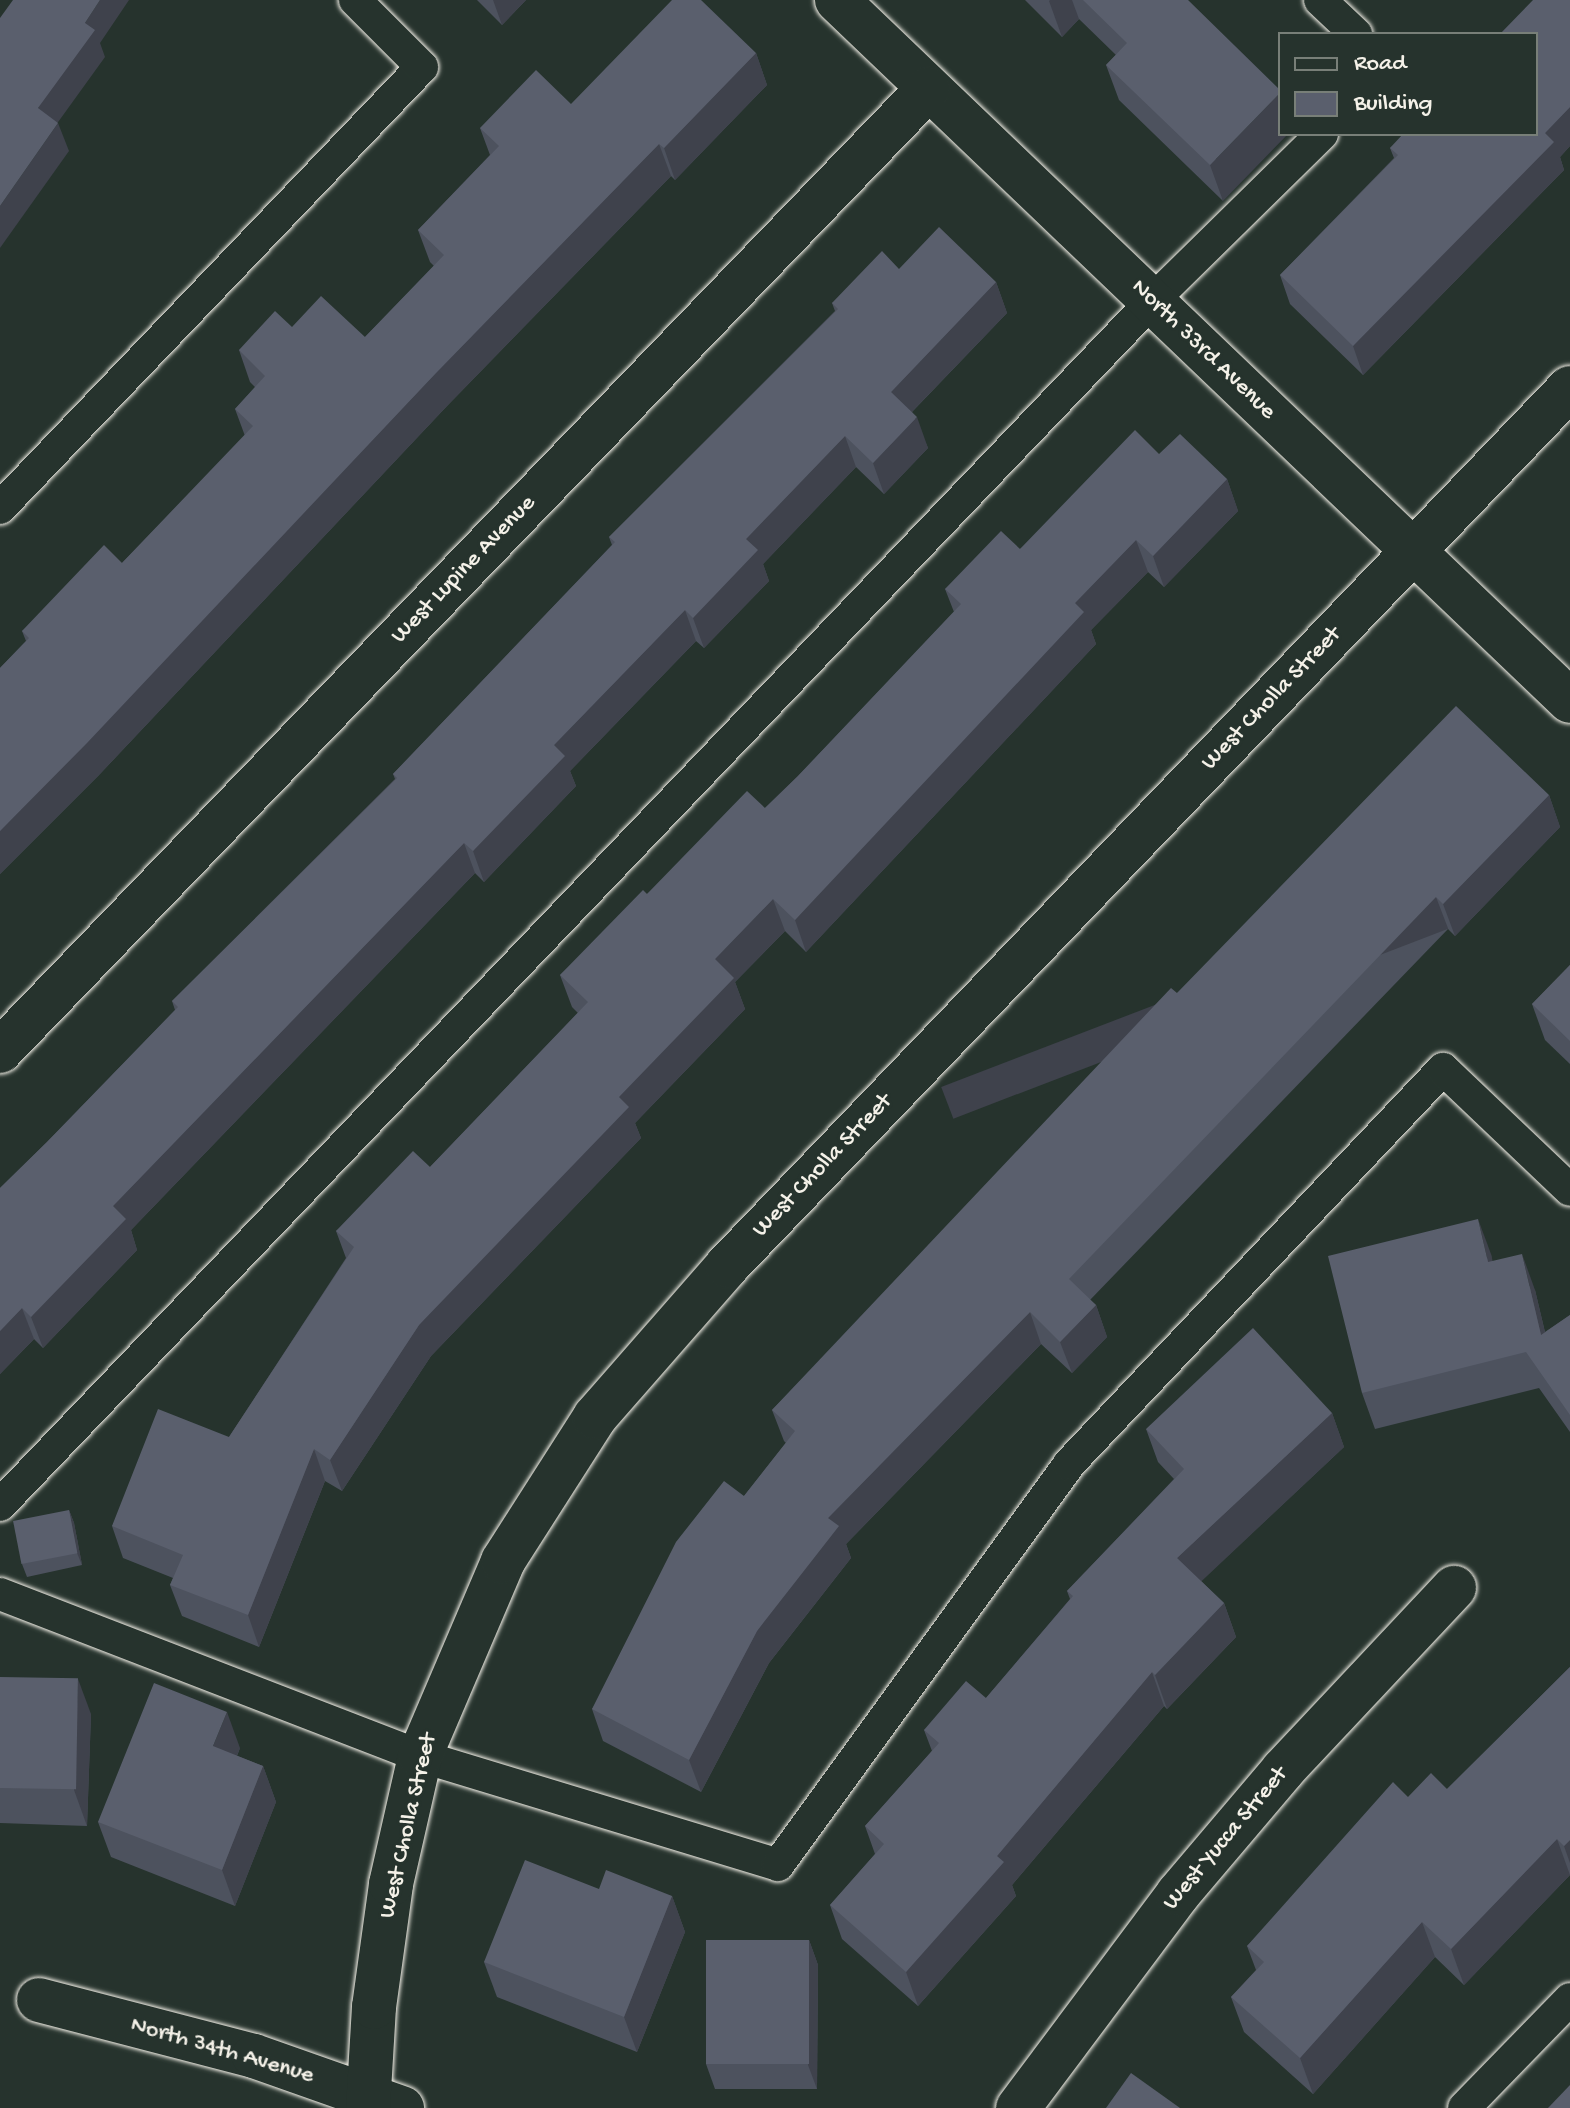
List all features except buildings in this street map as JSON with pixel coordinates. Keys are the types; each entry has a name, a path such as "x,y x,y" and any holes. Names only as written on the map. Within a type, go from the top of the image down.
{"street":[{"name":"North 33rd Avenue","path":"837,0 1570,701"},
{"name":"West Lupine Avenue","path":"0,1051 928,89"},
{"name":"West Cholla Street","path":"380,2104 374,2007 391,1884 420,1756 503,1561 595,1417 727,1266 1570,388"},
{"name":"West Yucca Street","path":"1018,2108 1187,1883 1283,1770 1454,1588"},
{"name":"North 34th Avenue","path":"39,2000 254,2056 380,2104"}],"lane":[{"path":"0,508 422,67 355,0"},
{"path":"1320,0 1354,32"},
{"path":"0,1505 1153,300 1320,136"},
{"path":"0,1594 420,1756 778,1865 1069,1464 1443,1069 1570,1190"},
{"path":"1464,2108 1570,1999"}]}
